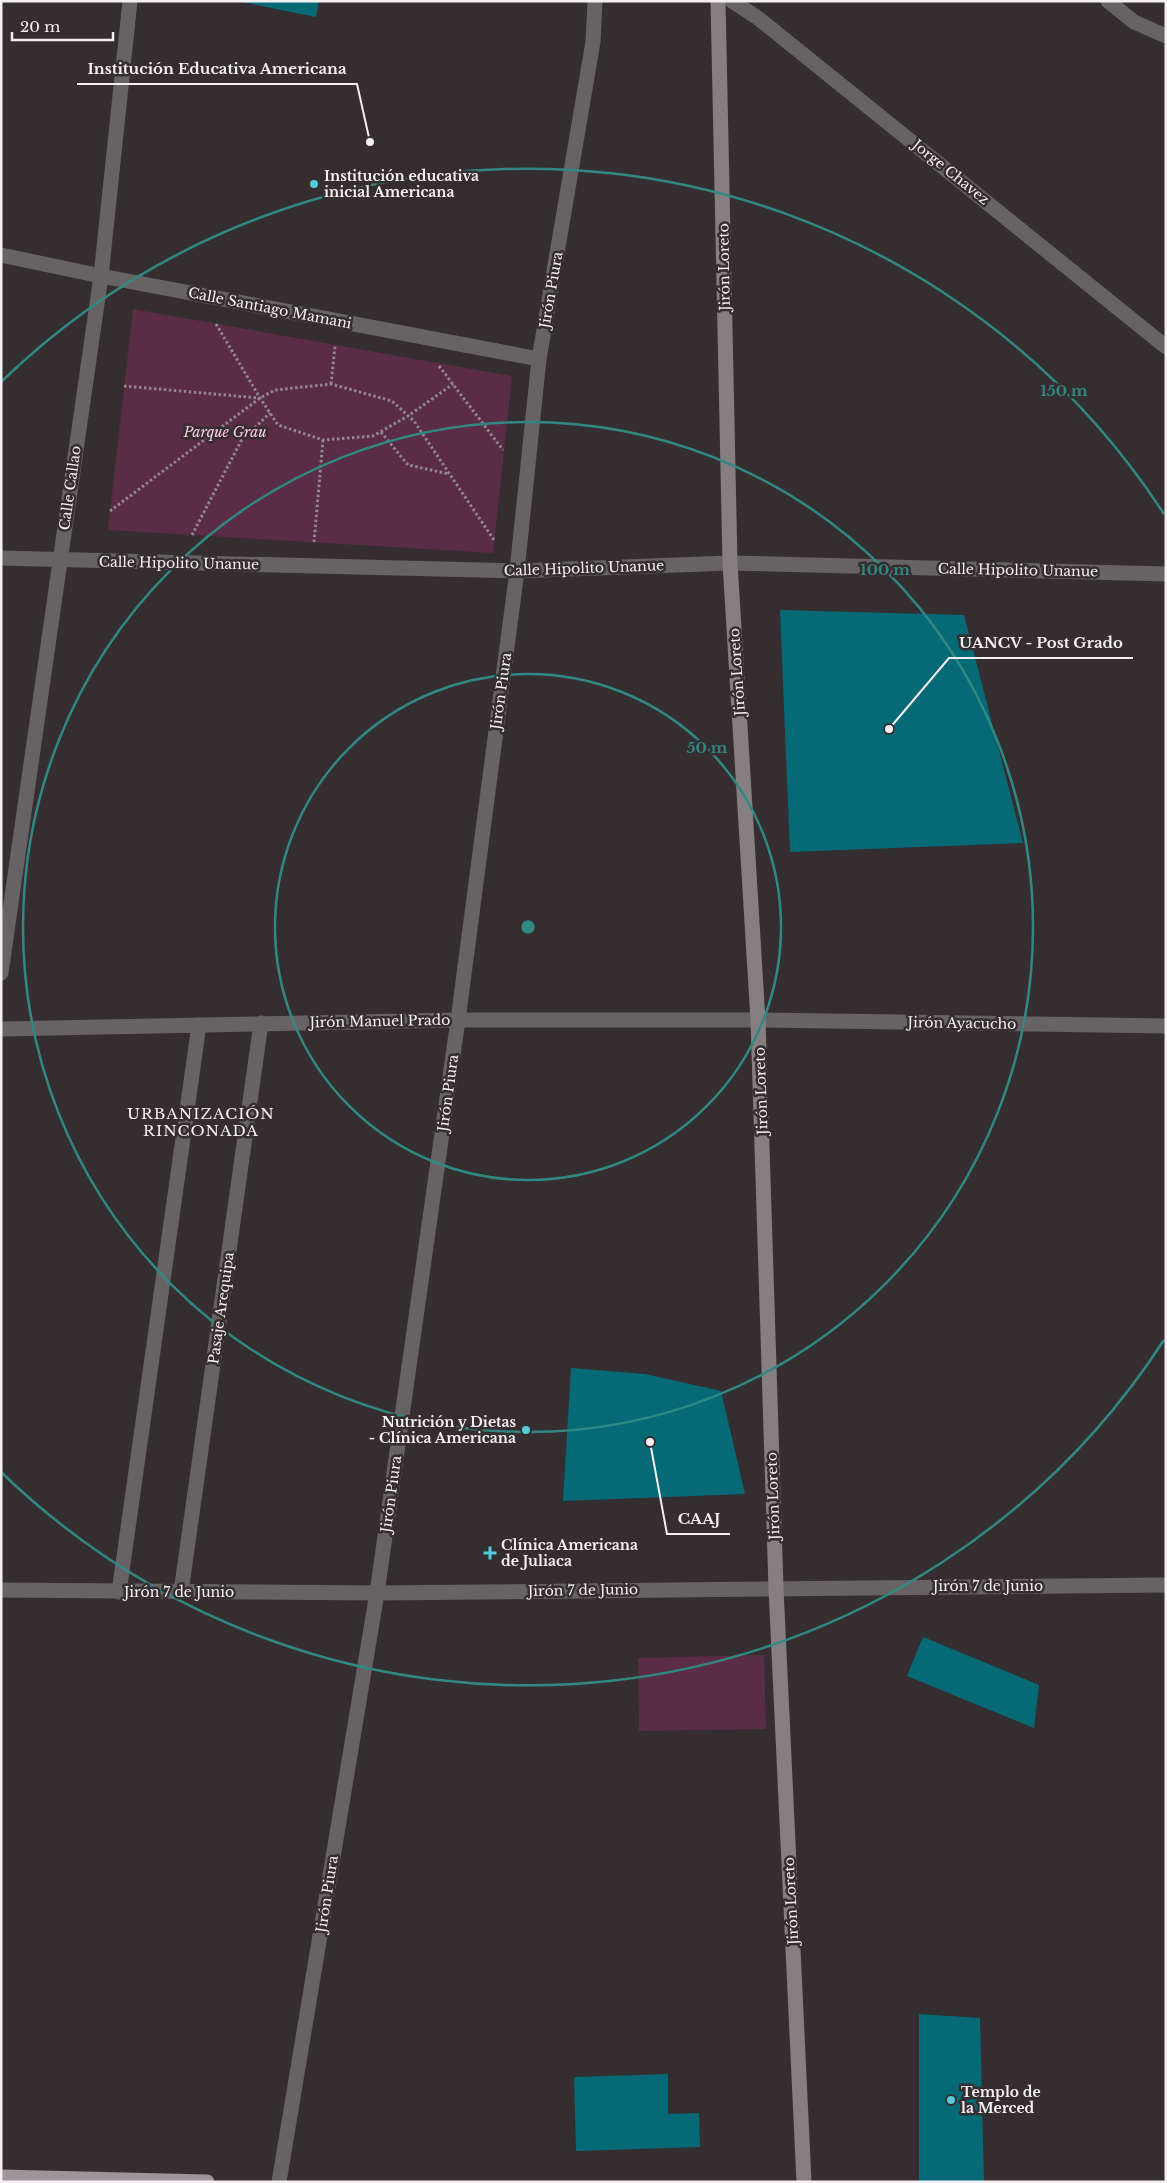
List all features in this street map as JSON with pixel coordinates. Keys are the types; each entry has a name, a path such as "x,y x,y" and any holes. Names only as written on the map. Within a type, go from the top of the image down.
{"main road":[{"path":"1,2177 207,2182"}],"street":[{"name":"Calle Callao","path":"1,973 100,276 130,1"},
{"name":"Jirón Piura","path":"279,2182 377,1593 458,1020 517,571 539,358 593,42 595,1"},
{"name":"Jirón Loreto","path":"718,1 730,563 758,1020 776,1588 804,2182"},
{"name":"Jorge Chavez","path":"732,1 758,18 820,67 1166,347"},
{"path":"1108,1 1134,22 1166,36"},
{"name":"Calle Santiago Mamani","path":"1,256 539,358"},
{"name":"Calle Hipolito Unanue","path":"1,558 517,571 730,563 1166,574"},
{"name":"Jirón Manuel Prado","path":"1,1028 458,1020 758,1020"},
{"name":"Jirón Ayacucho","path":"758,1020 1166,1026"},
{"name":"Pasaje Arequipa","path":"181,1592 261,1023"},
{"path":"119,1592 200,1025"},
{"name":"Jirón 7 de Junio","path":"1,1590 377,1593 1166,1585"}],"path":[{"path":"216,324 260,398 278,424 323,440 374,436 408,416 453,384"},
{"path":"331,384 335,345"},
{"path":"438,363 504,451"},
{"path":"110,511 260,398 275,390 331,384 392,401 414,421 494,540"},
{"path":"124,386 260,398"},
{"path":"192,535 241,441 270,413"},
{"path":"381,432 408,465 449,474"},
{"path":"314,542 323,440"}],"green space":[{"name":"Parque Grau","path":"133,309 512,376 493,553 108,530"},
{"path":"764,1655 766,1729 639,1731 638,1658"}],"building":[{"path":"237,1 319,1 316,17"},
{"path":"780,610 964,615 1023,843 790,852"},
{"path":"571,1368 645,1374 721,1391 745,1494 563,1501"},
{"path":"923,1637 1039,1685 1034,1728 907,1676"},
{"name":"Templo de la Merced","path":"919,2014 980,2018 984,2182 919,2182"},
{"path":"668,2074 668,2114 699,2113 700,2147 576,2151 574,2077"}],"place":[{"name":"Institución Educativa Americana","path":"370,142"},
{"name":"Institución educativa inicial Americana","path":"314,184"},
{"name":"UANCV - Post Grado","path":"889,729"},
{"name":"Nutrición y Dietas - Clínica Americana","path":"526,1430"},
{"name":"CAAJ","path":"650,1442"},
{"name":"Clínica Americana de Juliaca","path":"490,1553"},
{"name":"Templo de la Merced","path":"951,2100"}],"district":[{"name":"URBANIZACIÓN RINCONADA","path":"201,1122"}]}
